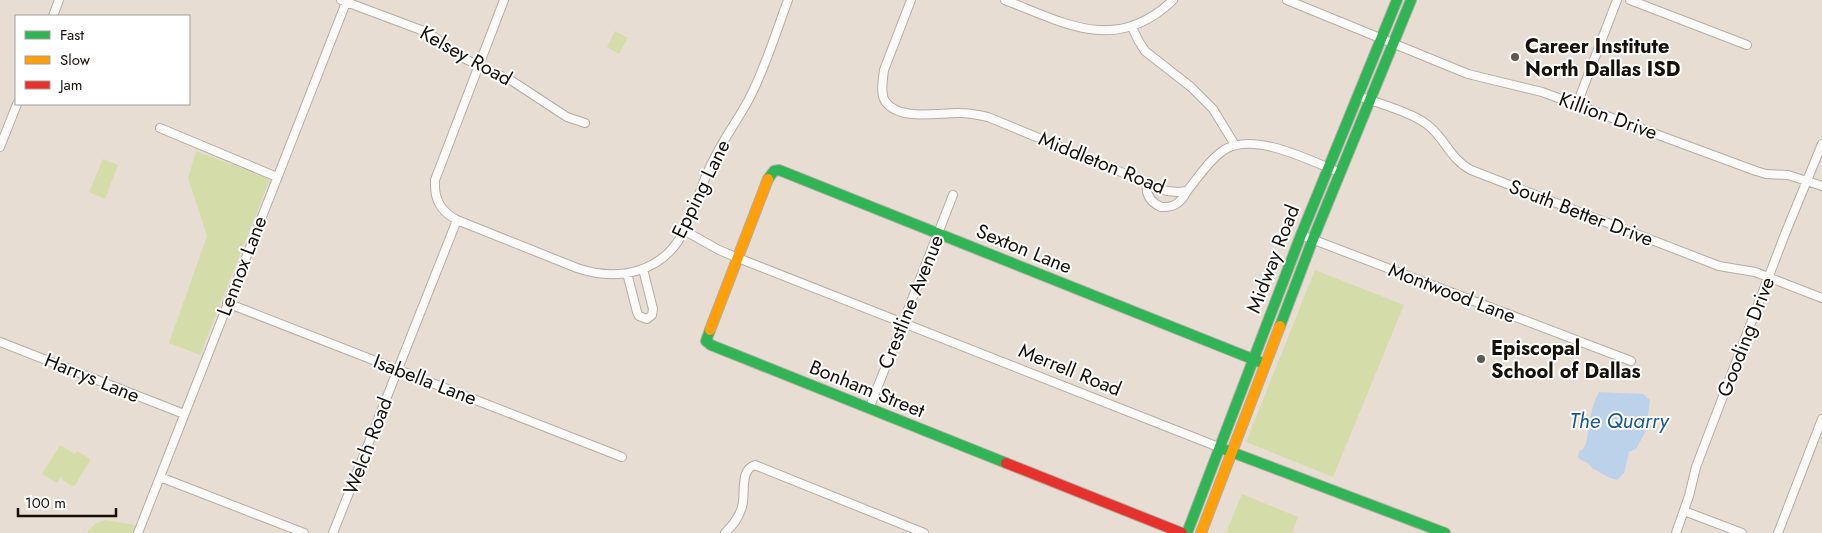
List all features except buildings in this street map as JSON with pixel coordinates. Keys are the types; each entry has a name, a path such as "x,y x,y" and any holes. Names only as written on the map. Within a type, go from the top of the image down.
{"street":[{"path":"53,15 59,0"},
{"path":"457,220 441,208 435,191 435,180 504,0"},
{"name":"Epping Lane","path":"457,220 590,273 626,274 643,269 662,258 685,231 712,162 755,88 788,0"},
{"name":"Middleton Road","path":"911,0 884,70 882,92 885,101 892,108 913,114 961,113 988,117 1167,191 1188,191 1213,160 1223,151 1235,145"},
{"path":"1005,0 1067,25 1084,29 1119,30 1132,27 1163,9 1173,0"},
{"name":"Killion Drive","path":"1288,0 1468,74 1542,92 1756,171 1766,174 1788,175 1822,186"},
{"name":"Midway Road","path":"1187,533 1221,448 1282,283 1397,0"},
{"name":"Midway Road","path":"1201,533 1313,239 1411,0"},
{"path":"1577,104 1617,0"},
{"path":"1630,0 1747,45"},
{"name":"Kelsey Road","path":"345,1 429,33 462,57 512,81 567,117 585,123"},
{"name":"Lennox Lane","path":"138,533 345,1"},
{"path":"1132,27 1145,51 1191,87 1213,109 1235,145 1267,146 1341,173"},
{"name":"South Better Drive","path":"1358,96 1417,118 1429,125 1456,160 1471,170 1719,266 1755,272 1822,298"},
{"path":"0,148 17,105"},
{"path":"160,128 277,177"},
{"name":"Gooding Drive","path":"1676,533 1696,467 1822,144"},
{"name":"Sexton Lane","path":"770,175 774,171 779,170 1265,364"},
{"name":"Bonham Street","path":"770,175 706,341 711,346 1182,533"},
{"path":"1147,182 1146,189 1150,198 1161,206 1176,205 1188,191"},
{"name":"Crestline Avenue","path":"869,408 954,195"},
{"name":"Welch Road","path":"333,533 457,220"},
{"name":"Merrell Road","path":"685,231 713,247 738,258 1221,448 1445,533"},
{"name":"Montwood Lane","path":"1301,235 1631,361"},
{"path":"626,274 637,312 647,319 652,316 653,309 643,269"},
{"path":"1282,283 1295,288"},
{"name":"Isabella Lane","path":"227,303 622,457"},
{"name":"Harrys Lane","path":"0,342 184,414"},
{"path":"1778,533 1822,419"},
{"path":"725,533 734,524 743,505 746,472 755,465 924,533"},
{"path":"160,477 304,533"},
{"path":"1684,510 1742,533"}],"green space":[{"path":"615,31 628,38 619,54 607,47"},
{"path":"196,151 270,179 200,355 169,343 207,236 188,178"},
{"path":"103,159 118,165 105,199 89,192"},
{"path":"1315,270 1404,305 1333,477 1246,442"},
{"path":"60,445 75,454 77,451 89,458 90,461 75,485 72,486 62,480 61,477 57,483 42,474"},
{"path":"1242,494 1298,517 1292,533 1226,533"},
{"path":"106,520 134,525 136,527 134,533 86,533 96,523"}],"water":[{"name":"The Quarry","path":"1599,392 1643,394 1650,400 1646,431 1636,449 1629,452 1624,473 1617,480 1592,468 1578,457 1579,451 1586,444 1592,411"}],"traffic: fast":[{"path":"1187,533 1301,235 1397,0"},
{"path":"1280,326 1313,239 1411,0"},
{"path":"768,179 774,171 779,170 1265,364"},
{"path":"710,330 706,341 711,345 1006,463"},
{"path":"1226,450 1445,533"}],"traffic: slow":[{"path":"710,330 768,179"},
{"path":"1201,533 1280,326"}],"traffic: jam":[{"path":"1006,463 1182,533"}],"place":[{"name":"Career Institute North Dallas ISD","path":"1515,57"},
{"name":"Episcopal School of Dallas","path":"1481,359"}]}
